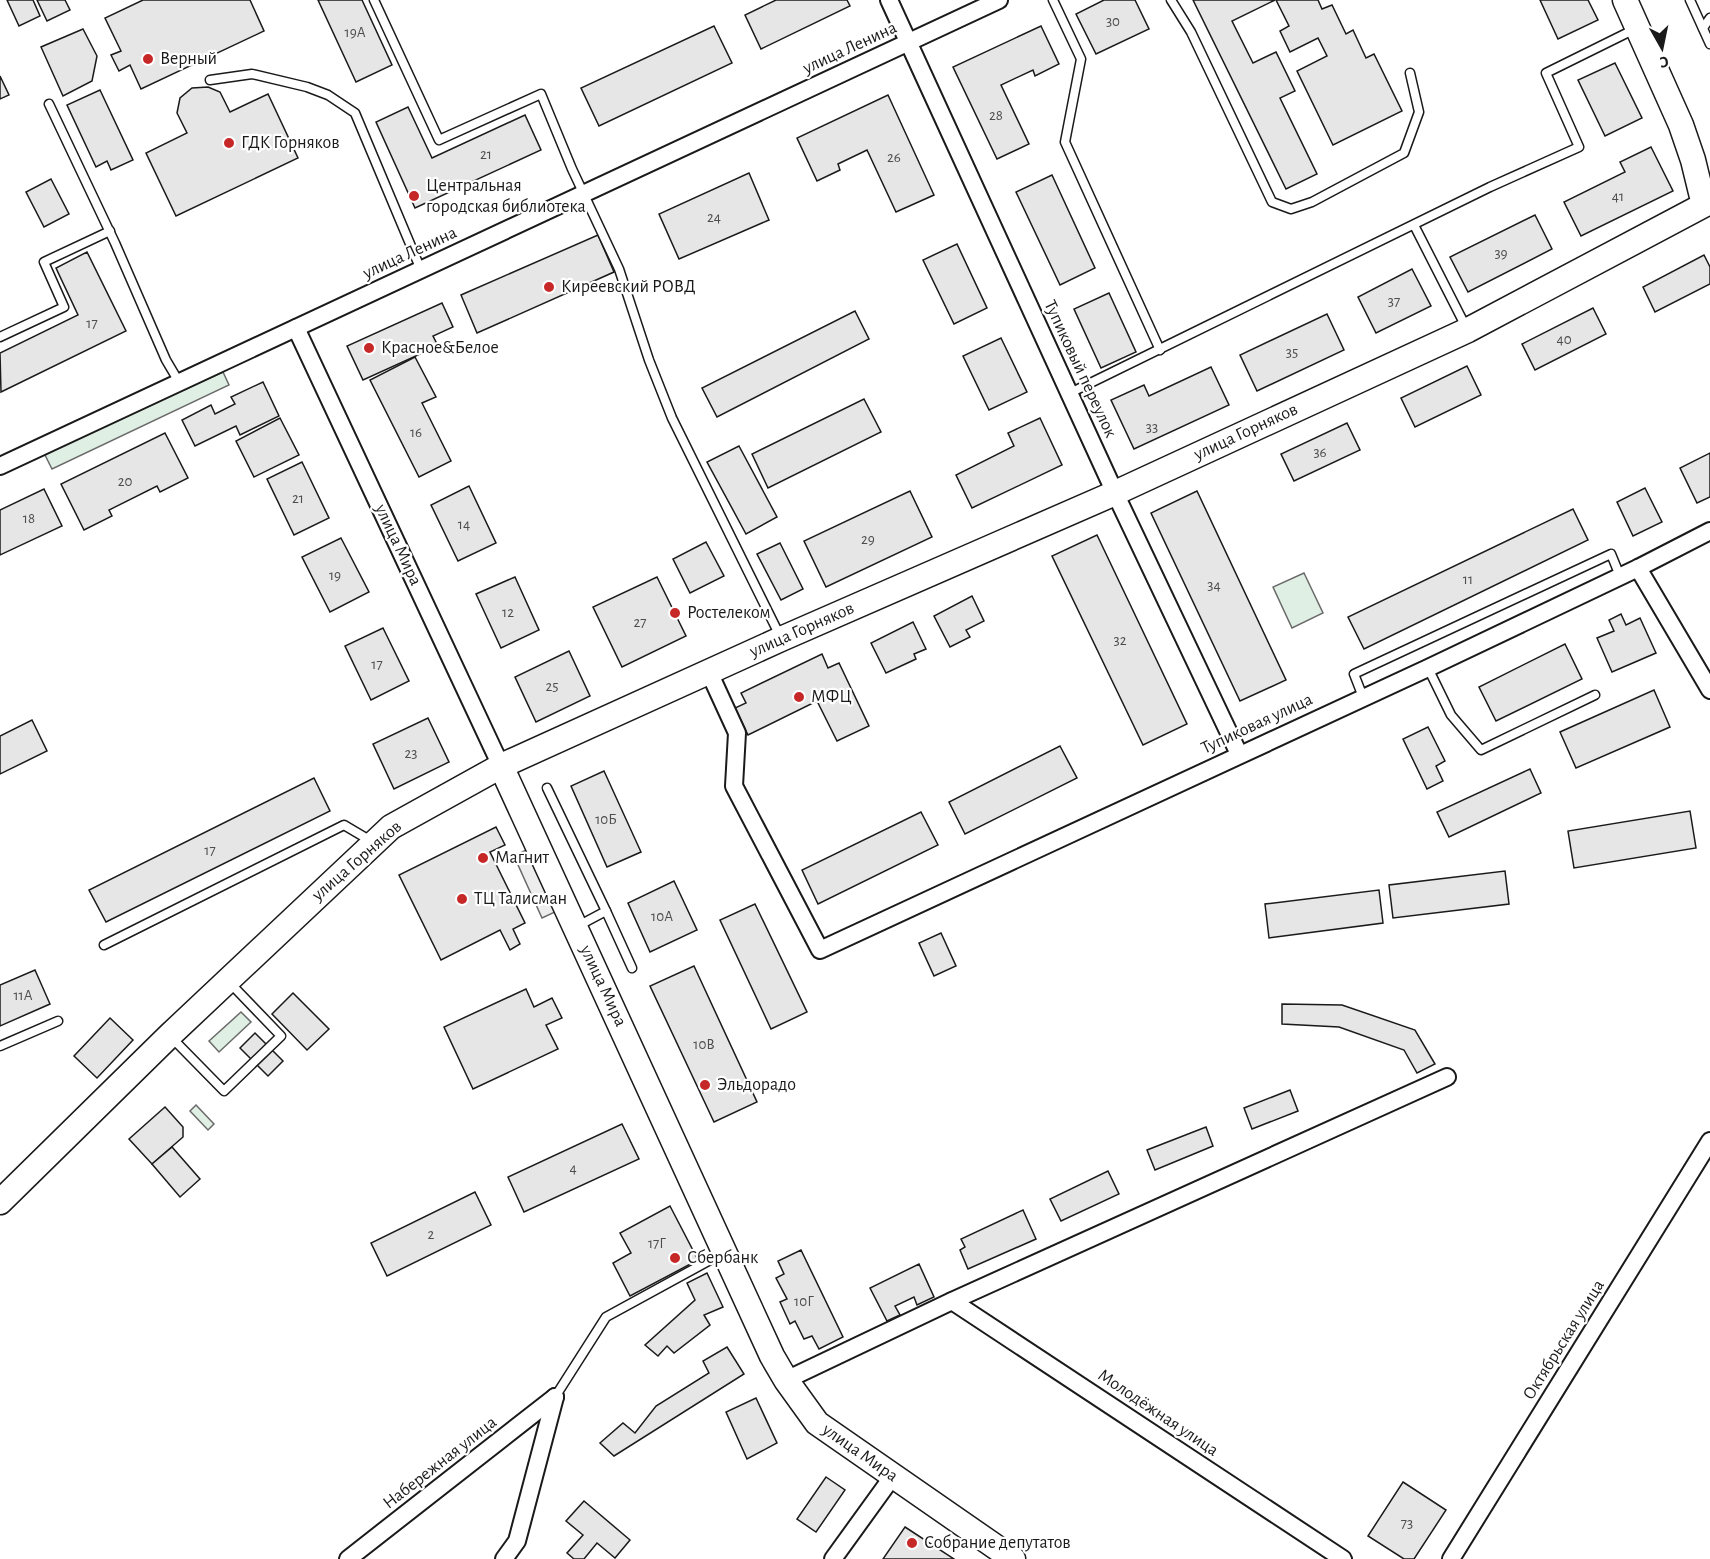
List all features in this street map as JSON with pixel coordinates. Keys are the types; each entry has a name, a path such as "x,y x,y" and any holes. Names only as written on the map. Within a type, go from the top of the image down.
{"main road":[{"path":"1625,0 1681,125 1707,207"},
{"name":"улица Горняков","path":"0,1202 170,1035 391,827 501,766 781,639 1115,493 1468,330 1707,207"},
{"name":"улица Мира","path":"501,766 726,1251 772,1356 786,1380 817,1423 1012,1559"}],"street":[{"name":"Тупиковый переулок","path":"888,0 1115,493 1239,754"},
{"name":"улица Ленина","path":"0,466 999,0"},
{"name":"улица Мира","path":"296,327 501,766"},
{"name":"Тупиковая улица","path":"709,672 737,733 734,786 819,950 1428,668 1638,568 1710,531"},
{"path":"1638,568 1710,690"},
{"path":"786,1380 952,1300 1447,1077"},
{"name":"Октябрьская улица","path":"1451,1559 1710,1141"},
{"name":"Молодёжная улица","path":"952,1300 1342,1559"},
{"path":"504,1559 517,1541 555,1397"},
{"name":"Набережная улица","path":"348,1559 555,1397"},
{"path":"833,1559 894,1476"}],"lane":[{"path":"374,0 440,140 541,94 619,269 649,360 672,418 781,639"},
{"path":"1053,0 1082,59 1065,142 1160,350"},
{"path":"1171,0 1191,32 1272,202 1291,209 1312,202 1404,153 1419,112 1410,73"},
{"path":"1690,0 1710,44"},
{"path":"1703,28 1710,18"},
{"path":"1070,393 1414,225 1580,147 1546,73 1637,28"},
{"path":"210,80 252,74 307,87 328,95 355,113 421,270"},
{"path":"49,104 110,231 166,360 179,382"},
{"path":"1414,225 1468,330"},
{"path":"0,337 64,307 44,262 110,231"},
{"path":"1363,697 1354,674 1611,554 1620,576"},
{"path":"1428,668 1451,715 1480,750 1595,695"},
{"path":"547,788 632,969"},
{"path":"104,945 344,825 374,843"},
{"path":"576,927 606,912"},
{"path":"170,1035 224,1091 281,1036 228,981"},
{"path":"0,1046 58,1021"},
{"path":"555,1397 606,1317 663,1288 726,1251"}],"green space":[{"path":"223,372 229,385 52,469 45,455 51,451"},
{"path":"1304,573 1323,613 1292,628 1273,587"},
{"path":"241,1012 251,1022 219,1052 209,1041"},
{"path":"196,1105 214,1124 208,1130 190,1111"}],"shaded area":[{"path":"526,850 555,912 542,918 514,856"}],"building":[{"path":"7,0 33,0 40,16 19,26"},
{"path":"37,0 65,0 70,10 47,21"},
{"path":"143,0 250,0 264,31 141,89 130,65 119,71 111,55 121,51 105,18"},
{"path":"318,0 362,0 392,65 356,82"},
{"path":"776,0 847,0 850,6 761,49 745,15"},
{"path":"1104,0 1135,0 1149,29 1096,54 1076,14"},
{"path":"1193,0 1275,0 1232,21 1253,63 1276,52 1295,91 1280,98 1317,174 1286,189"},
{"path":"1276,0 1318,0 1322,9 1332,5 1346,34 1353,30 1366,58 1374,54 1402,111 1333,145 1297,71 1327,56 1318,38 1290,52 1280,31 1289,26"},
{"path":"1540,0 1588,0 1598,20 1558,39"},
{"path":"714,26 732,63 599,126 581,88"},
{"path":"1041,26 1059,64 1035,76 1033,70 1001,85 1029,144 997,159 953,67"},
{"path":"83,29 97,56 92,81 63,96 41,47"},
{"path":"1615,63 1642,118 1605,136 1578,80"},
{"path":"0,76 9,95 0,99"},
{"name":"ГДК Горняков","path":"208,87 220,92 230,112 268,94 298,158 176,216 146,153 187,133 177,113 180,98 192,88"},
{"path":"100,90 133,160 111,170 107,161 96,167 67,105"},
{"path":"888,95 934,195 896,212 867,150 838,164 840,170 817,181 797,138"},
{"path":"408,107 432,158 525,115 541,150 415,208 376,122"},
{"path":"1651,147 1673,191 1581,236 1564,202 1625,172 1620,162"},
{"path":"749,173 769,220 679,259 659,214"},
{"path":"1052,175 1095,268 1060,285 1016,192"},
{"path":"51,179 69,214 44,227 26,192"},
{"path":"1535,215 1552,249 1468,292 1450,257"},
{"path":"598,235 614,272 477,333 461,295"},
{"path":"957,244 987,308 954,324 923,260"},
{"path":"87,252 126,331 1,392 0,353 78,315 56,268"},
{"path":"1704,255 1710,267 1710,284 1655,312 1643,287"},
{"path":"1412,269 1431,306 1376,333 1358,297"},
{"path":"1109,293 1136,352 1101,368 1074,309"},
{"path":"442,303 453,327 433,336 438,346 363,380 347,346"},
{"path":"1593,308 1606,334 1535,370 1522,344"},
{"path":"855,311 869,339 717,417 702,388"},
{"path":"1327,314 1344,350 1257,391 1240,355"},
{"path":"1001,338 1027,392 989,410 963,356"},
{"path":"415,357 436,397 422,403 451,461 419,477 370,380"},
{"path":"1467,366 1481,395 1415,427 1401,398"},
{"path":"1211,367 1229,405 1134,449 1111,400 1144,385 1149,396"},
{"path":"263,382 279,416 240,435 236,426 195,446 182,420 211,405 215,414 235,404 231,397"},
{"path":"864,399 881,432 768,488 752,454"},
{"path":"280,418 299,455 254,477 236,441"},
{"path":"1040,418 1062,465 972,508 956,475 1014,446 1008,433"},
{"path":"1347,423 1360,450 1294,481 1281,454"},
{"path":"165,433 188,478 160,492 157,486 109,510 112,516 84,530 61,484"},
{"path":"739,446 777,517 746,534 707,462"},
{"path":"1710,453 1710,497 1697,503 1680,468"},
{"path":"302,462 329,518 294,535 267,479"},
{"path":"469,486 496,543 458,561 431,505"},
{"path":"1645,488 1662,522 1633,536 1617,502"},
{"path":"44,489 62,526 0,555 0,510"},
{"path":"910,491 932,537 826,587 804,541"},
{"path":"1197,491 1286,680 1240,701 1151,513"},
{"path":"1573,509 1588,540 1364,649 1348,617"},
{"path":"1097,535 1187,724 1143,745 1052,556"},
{"path":"341,538 369,592 330,612 302,557"},
{"path":"706,542 724,576 690,593 673,559"},
{"path":"780,543 803,589 781,600 757,554"},
{"path":"515,577 539,630 501,648 476,594"},
{"path":"657,577 686,636 622,667 593,607"},
{"path":"972,596 984,621 966,630 970,637 950,647 934,616"},
{"path":"1621,614 1626,625 1640,618 1656,653 1612,672 1597,638 1614,631 1609,620"},
{"path":"913,622 926,649 914,654 916,659 886,673 871,643"},
{"path":"383,628 409,681 371,700 345,646"},
{"path":"1565,644 1582,679 1496,721 1479,687"},
{"path":"569,651 590,696 536,722 515,677"},
{"name":"МФЦ","path":"822,654 828,668 839,663 869,726 837,741 817,701 748,735 735,708 746,703 741,693"},
{"path":"1654,690 1670,727 1576,768 1560,732"},
{"path":"428,718 449,762 394,789 373,744"},
{"path":"32,720 47,751 0,774 0,736"},
{"path":"1428,727 1445,761 1436,766 1443,781 1427,789 1403,739"},
{"path":"1060,746 1077,778 965,834 949,802"},
{"path":"1530,769 1541,793 1449,837 1437,812"},
{"path":"604,771 641,852 607,867 571,786"},
{"path":"314,778 330,811 106,922 89,890"},
{"path":"1690,811 1696,848 1574,868 1568,831"},
{"path":"921,812 938,845 818,904 802,870"},
{"name":"ТЦ Талисман","path":"496,827 505,845 490,852 525,923 513,929 520,944 510,950 500,930 441,960 399,875"},
{"path":"1505,871 1509,904 1393,918 1389,885"},
{"path":"674,881 697,930 650,952 628,903"},
{"path":"1379,890 1383,923 1269,938 1265,904"},
{"path":"755,904 807,1012 771,1029 720,920"},
{"path":"941,933 956,966 934,976 919,943"},
{"path":"694,966 757,1102 714,1122 650,986"},
{"path":"35,970 50,1004 0,1026 0,985"},
{"path":"526,989 534,1007 552,998 562,1018 546,1025 558,1049 473,1089 444,1027"},
{"path":"293,993 329,1029 307,1050 272,1014"},
{"path":"1282,1004 1342,1005 1415,1030 1435,1064 1417,1073 1404,1050 1339,1027 1282,1024"},
{"path":"110,1018 133,1040 97,1078 74,1056"},
{"path":"255,1033 283,1061 268,1076 240,1048"},
{"path":"1290,1090 1298,1111 1252,1129 1244,1108"},
{"path":"165,1107 183,1127 183,1137 152,1164 129,1139"},
{"path":"622,1124 639,1159 524,1212 508,1177"},
{"path":"1206,1127 1213,1146 1155,1170 1147,1150"},
{"path":"172,1147 200,1179 180,1197 152,1164"},
{"path":"1108,1171 1119,1194 1061,1221 1050,1199"},
{"path":"475,1192 491,1225 387,1276 371,1243"},
{"path":"670,1206 698,1260 630,1296 613,1263 631,1253 620,1233"},
{"path":"1023,1210 1036,1239 968,1269 960,1250 965,1247 961,1239"},
{"path":"801,1250 843,1337 819,1349 812,1336 804,1339 795,1321 790,1324 780,1302 787,1299 776,1278 784,1274 778,1261"},
{"path":"919,1264 934,1297 917,1305 914,1297 895,1306 900,1315 887,1321 870,1288"},
{"path":"707,1273 723,1307 704,1315 710,1325 674,1353 667,1346 658,1356 645,1345 695,1300 687,1283"},
{"path":"727,1347 744,1374 614,1456 600,1443 623,1423 635,1433 656,1406 709,1373 703,1361"},
{"path":"756,1398 777,1443 747,1459 726,1412"},
{"path":"826,1477 845,1490 816,1532 797,1519"},
{"path":"1403,1482 1446,1510 1414,1559 1404,1559 1368,1536"},
{"path":"584,1501 630,1540 615,1558 597,1543 584,1559 574,1559 567,1553 583,1535 566,1521"},
{"name":"Собрание депутатов","path":"905,1527 954,1559 883,1559"}],"place":[{"name":"Верный","path":"148,59"},
{"name":"ГДК Горняков","path":"229,143"},
{"name":"Центральная городская библиотека","path":"414,196"},
{"name":"Киреевский РОВД","path":"549,287"},
{"name":"Красное&Белое","path":"369,348"},
{"name":"Ростелеком","path":"675,613"},
{"name":"МФЦ","path":"799,697"},
{"name":"Магнит","path":"483,858"},
{"name":"ТЦ Талисман","path":"462,899"},
{"name":"Эльдорадо","path":"705,1085"},
{"name":"Сбербанк","path":"675,1258"},
{"name":"Собрание депутатов","path":"912,1543"}]}
